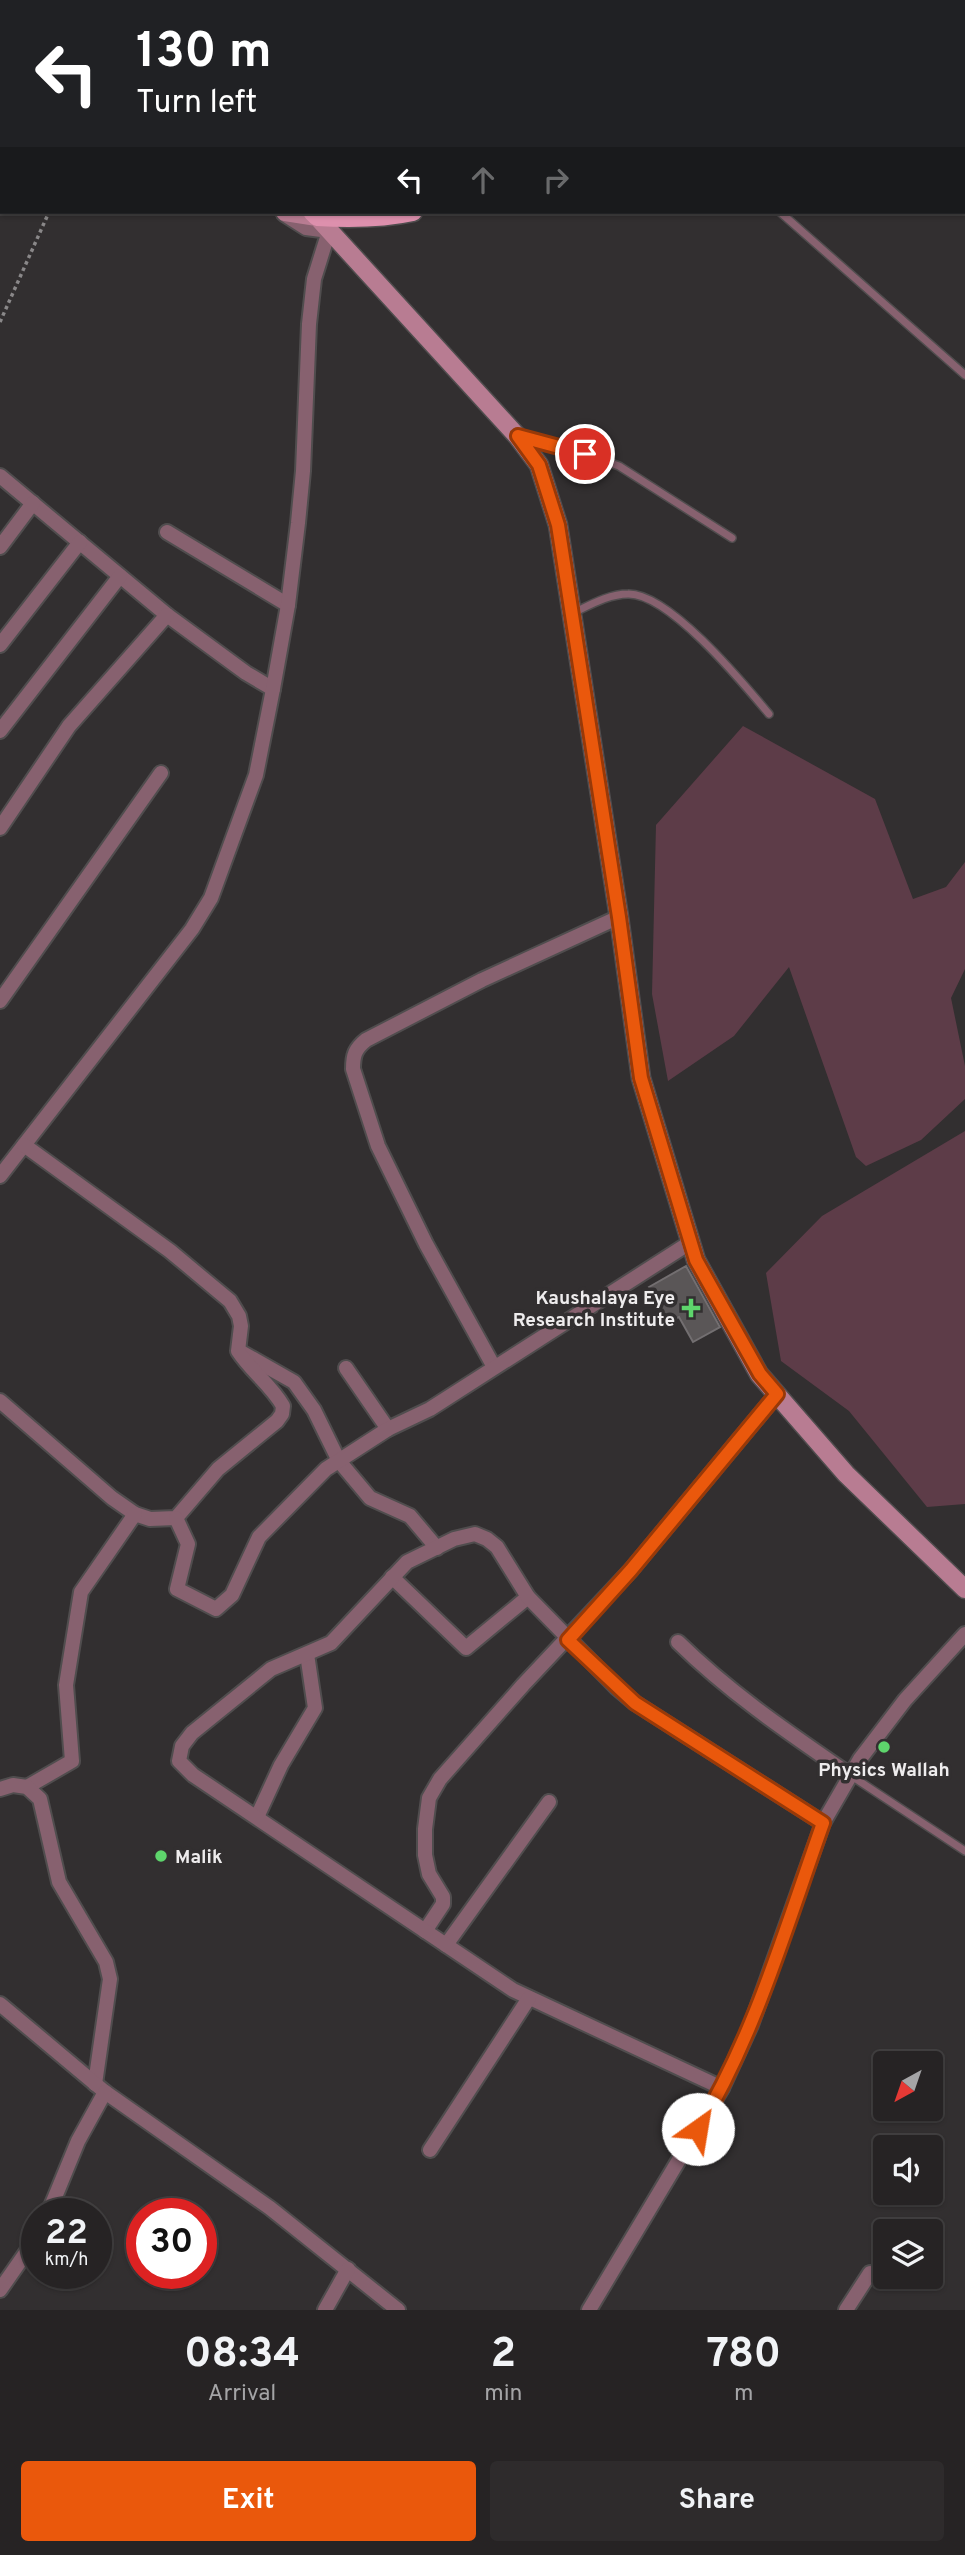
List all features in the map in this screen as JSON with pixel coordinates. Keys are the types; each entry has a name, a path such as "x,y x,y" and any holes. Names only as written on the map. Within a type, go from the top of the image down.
{"main road":[{"path":"314,215 360,219 394,214"},
{"path":"314,215 518,436 539,465 558,525 619,917 641,1078 696,1260 760,1374 846,1474 965,1588"}],"street":[{"path":"0,1176 192,929 211,898 256,775 288,605 303,471 309,324 314,279 329,231 306,228 286,214"},
{"path":"0,476 167,615 246,673 273,689"},
{"path":"0,547 33,503"},
{"path":"167,532 288,605"},
{"path":"0,645 80,542"},
{"path":"0,732 120,576"},
{"path":"3,819 69,726 167,615"},
{"path":"0,1001 5,982 161,773"},
{"path":"494,1367 426,1244 378,1146 353,1069 353,1056 358,1047 378,1034 482,980 619,917"},
{"path":"0,1401 112,1499 135,1514 150,1519 176,1518 218,1469 277,1421 283,1406 277,1395 248,1365 238,1350 241,1326 239,1316 230,1301 170,1251 24,1145"},
{"path":"176,1518 188,1544 177,1589 216,1609 232,1595 259,1537 326,1469 388,1429 430,1409 691,1242"},
{"path":"238,1350 294,1381 314,1410 339,1461 370,1498 410,1516 437,1548"},
{"path":"346,1368 388,1429"},
{"path":"425,1931 443,1904 443,1897 429,1874 425,1855 429,1798 440,1779 523,1685 631,1570 777,1394"},
{"path":"27,1787 72,1761 66,1685 81,1592 135,1514"},
{"path":"722,2088 513,1990 193,1775 179,1761 179,1754 192,1733 253,1682 271,1669 331,1643 407,1562 454,1539 475,1534 496,1547 528,1597 568,1640 635,1703 823,1823"},
{"path":"392,1577 466,1648 528,1597"},
{"path":"589,2310 722,2088 751,2025 823,1823 860,1759 905,1700 965,1634"},
{"path":"678,1642 713,1676 850,1775"},
{"path":"257,1817 281,1765 315,1708 307,1654"},
{"path":"0,1789 13,1785 27,1787 40,1799 59,1882 97,1945 110,1979 100,2088 55,2198"},
{"path":"446,1945 549,1802"},
{"path":"430,2150 529,1998"},
{"path":"0,2004 100,2088 270,2208 398,2310"},
{"path":"0,2290 21,2260"},
{"path":"325,2310 348,2269"},
{"path":"846,2310 870,2273"}],"lane":[{"path":"782,214 965,375"},
{"path":"518,436 619,466 732,538"},
{"path":"572,613 613,596 629,593 643,595 665,609 703,642 730,668 769,714"},
{"path":"850,1775 965,1851"}],"path":[{"path":"0,322 48,214"}],"shaded area":[{"path":"743,726 875,799 913,899 946,887 965,862 965,969 951,998 965,1066 965,1099 921,1140 866,1166 856,1157 789,967 734,1036 668,1081 652,994 656,825"},
{"path":"965,1131 965,1504 927,1507 849,1411 781,1361 766,1273 822,1216"}],"building":[{"path":"686,1266 720,1327 693,1342 679,1317 669,1322 649,1287"}],"place":[{"name":"Kaushalaya Eye Research Institute","path":"691,1308"},
{"name":"Physics Wallah","path":"884,1747"},
{"name":"Malik","path":"161,1856"}],"route":[{"path":"585,454 518,436 539,465 558,525 619,917 641,1078 696,1260 760,1374 777,1394 631,1570 568,1640 635,1703 823,1823 751,2025 722,2088 698,2129"}]}
